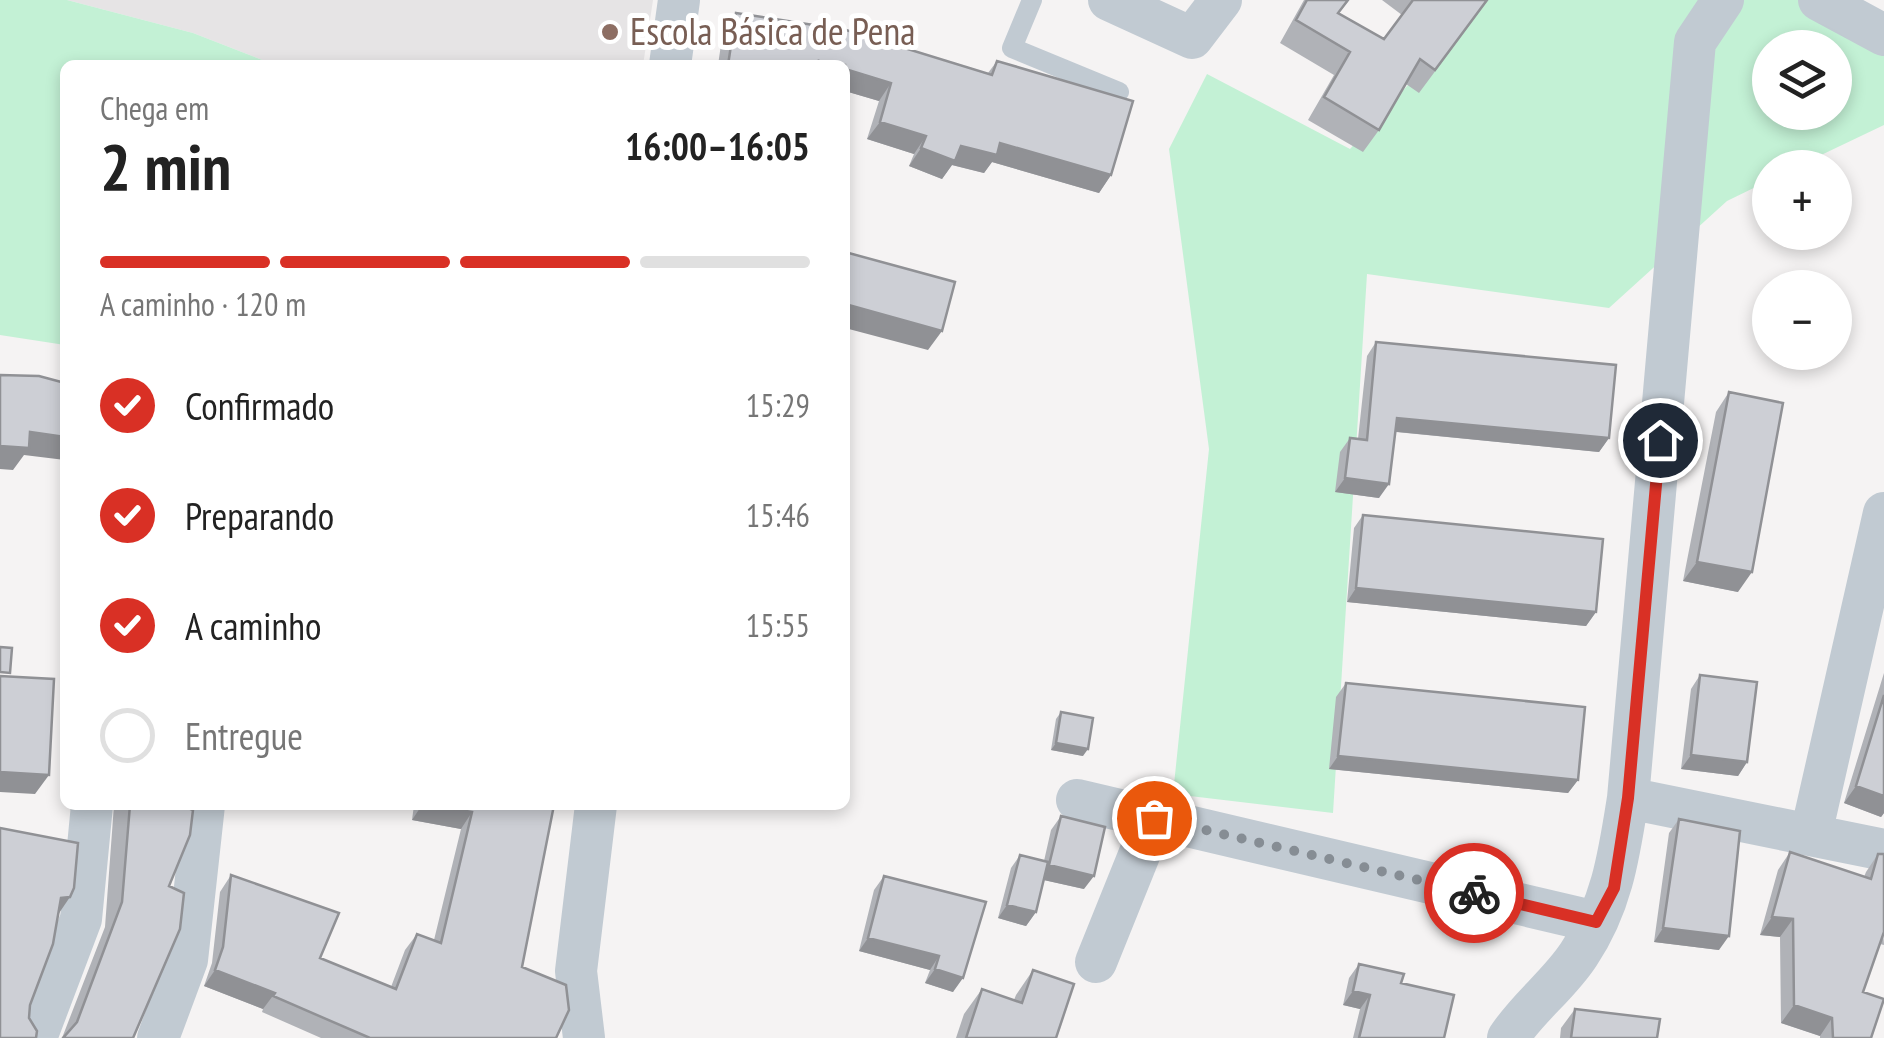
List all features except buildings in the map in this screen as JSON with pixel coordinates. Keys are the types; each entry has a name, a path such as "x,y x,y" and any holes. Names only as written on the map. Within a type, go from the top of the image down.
{"street":[{"path":"671,60 679,0"},
{"path":"1109,0 1192,38 1221,0"},
{"path":"1508,1038 1524,1012 1578,956 1614,888 1628,798 1695,42 1723,0"},
{"path":"1820,0 1884,35"},
{"path":"1811,834 1884,513"},
{"path":"1628,798 1884,850"},
{"path":"1077,800 1596,922"},
{"path":"36,1038 81,918 92,810"},
{"path":"158,1038 187,960 203,810"},
{"path":"584,1038 576,971 587,852 595,810"},
{"path":"1096,962 1154,818"}],"lane":[{"path":"1032,0 1012,48 1120,92"}],"shaded area":[{"path":"67,0 653,0 644,60 262,60 193,33"}],"green space":[{"path":"0,0 67,0 193,33 262,60 60,60 60,344 0,335"},
{"path":"1485,0 1856,0 1884,14 1884,125 1832,150 1752,150 1752,189 1727,201 1609,308 1367,274 1333,813 1173,794 1209,449 1169,149 1207,74 1350,149"}],"way so far":[{"path":"1154,818 1474,893"}],"place":[{"name":"Escola Básica de Pena","path":"610,32"}],"route":[{"path":"1474,893 1596,922 1614,888 1628,798 1660,440"}]}
